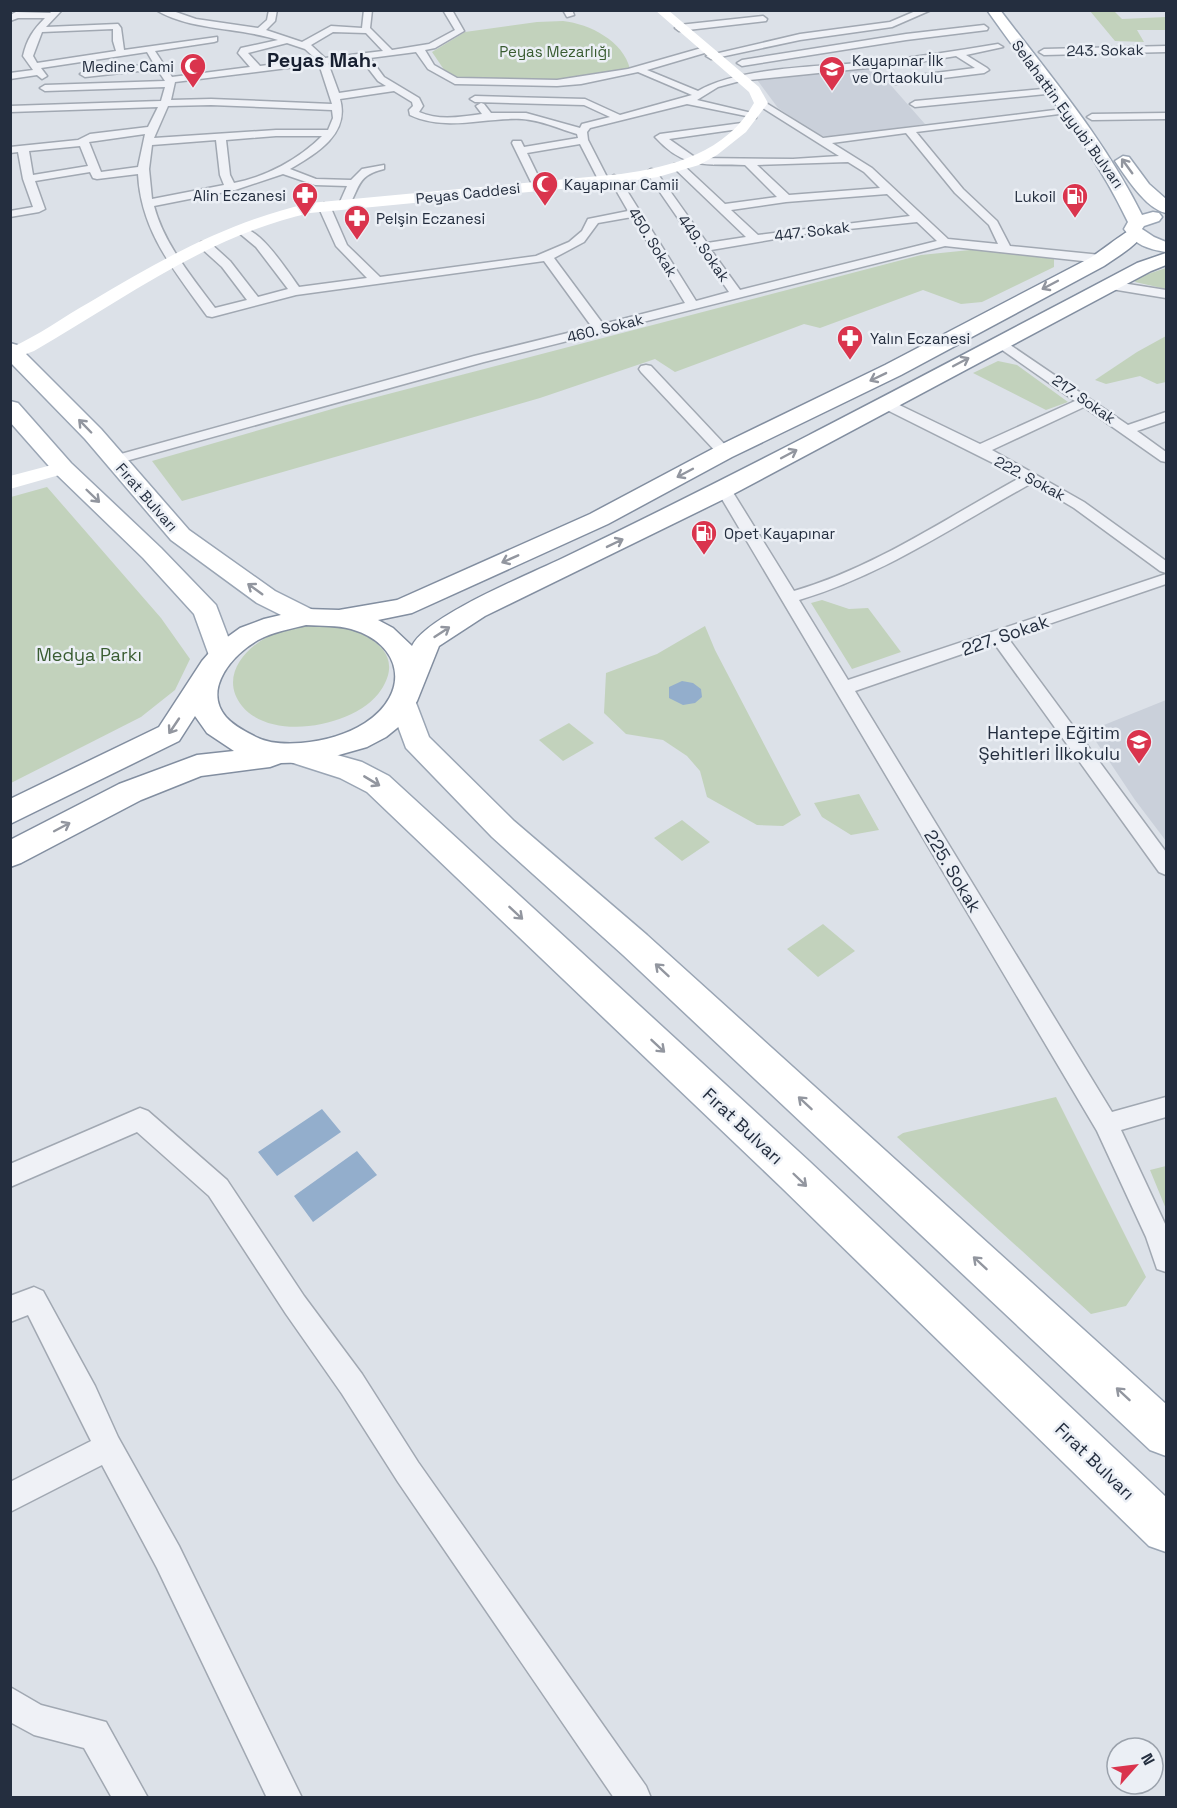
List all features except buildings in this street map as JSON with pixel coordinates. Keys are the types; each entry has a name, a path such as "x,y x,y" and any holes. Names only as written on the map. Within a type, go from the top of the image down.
{"main road":[{"name":"Selahattin Eyyubi Bulvarı","path":"993,10 1037,78 1053,91 1102,158 1126,196 1136,227"},
{"name":"Selahattin Eyyubi Bulvarı","path":"1013,10 1143,188 1167,208"},
{"path":"1126,196 1143,207 1149,208 1155,204 1152,196"},
{"path":"10,813 169,734 213,666 244,637 264,628 306,617 339,618 403,607 599,519 724,452 893,370 1104,256 1127,242 1136,227 1152,217 1167,217"},
{"path":"1136,227 1146,241 1167,247"},
{"path":"1104,256 1133,254 1141,261 1140,269"},
{"path":"10,855 129,792 197,766 332,749 362,738 387,722 407,690 428,641 476,610 724,489 1109,285 1140,269 1167,259"},
{"name":"Fırat Bulvarı","path":"12,353 115,460 180,535 266,597 306,617"},
{"name":"Fırat Bulvarı","path":"10,408 63,468 152,553 207,611 213,666"},
{"path":"339,618 368,625 392,639 406,657 407,690 416,741 503,829 635,945 1167,1434"},
{"path":"213,666 202,700 212,722 232,740 262,751 298,754"},
{"name":"Fırat Bulvarı","path":"298,754 351,770 378,784 777,1158 1167,1529"}],"street":[{"path":"260,31 271,21 273,10"},
{"path":"368,10 364,29 357,37 359,57 394,88 416,100 418,106 414,113 426,119 455,120 488,116 526,116 582,136"},
{"path":"10,76 41,74 171,82 419,49 432,46 460,31 447,10"},
{"path":"660,10 754,90 752,115"},
{"path":"455,81 569,82 708,53 892,24 927,10"},
{"path":"146,204 231,188 283,170 306,155 330,133 338,118 338,107 323,62 304,45 260,31 195,21 163,11"},
{"path":"10,19 16,15 55,13"},
{"path":"48,103 41,74 28,56 37,30 55,13"},
{"path":"680,28 763,20"},
{"path":"37,30 108,22 117,28 117,41 122,53"},
{"path":"304,45 331,28 364,29 390,53"},
{"path":"724,66 896,38 984,28"},
{"path":"16,59 41,74 122,53 214,39"},
{"path":"258,70 243,53 244,50 285,40"},
{"path":"582,136 586,126 687,101 715,85 739,78 959,54 998,47"},
{"path":"150,49 171,82"},
{"path":"419,49 431,67 455,81 475,99 488,116"},
{"name":"243. Sokak","path":"1044,52 1166,50"},
{"path":"959,54 993,76"},
{"path":"881,63 924,115"},
{"path":"70,75 160,66"},
{"path":"638,69 699,95"},
{"path":"895,81 984,70"},
{"path":"171,82 148,142 142,181 146,204 154,226 174,260 212,313 296,291 490,268 547,257 576,243 592,226 592,221 634,213"},
{"path":"334,97 394,88"},
{"path":"821,141 909,130 924,115 1053,91"},
{"path":"906,94 928,92"},
{"path":"475,99 585,102 617,117"},
{"path":"10,100 48,103 228,102 338,107"},
{"path":"687,101 752,115 821,141 851,159 890,190 945,242"},
{"path":"10,109 48,103"},
{"path":"924,115 1067,110"},
{"path":"752,115 660,136 676,151 694,162 851,159"},
{"name":"Peyas Caddesi","path":"12,353 174,260 283,214 324,206 538,186 651,172 694,162 715,152 731,139 752,115"},
{"path":"1092,117 1167,116"},
{"path":"143,170 97,176 83,141 90,136 153,130"},
{"path":"909,130 960,191 995,225 1002,235 1005,247"},
{"path":"148,142 330,133"},
{"path":"538,186 519,147 582,136"},
{"name":"450. Sokak","path":"582,136 693,306"},
{"path":"221,138 225,175 231,188"},
{"path":"10,150 84,143"},
{"path":"10,214 39,209 28,179 23,149"},
{"path":"748,162 786,199"},
{"path":"678,166 755,239"},
{"path":"345,204 353,183 369,168 380,167"},
{"path":"28,179 94,168"},
{"path":"283,170 315,182 353,183"},
{"name":"449. Sokak","path":"651,172 737,295"},
{"path":"723,208 786,199 890,190"},
{"path":"324,206 335,236 342,246 377,281"},
{"name":"447. Sokak","path":"705,247 820,228 920,218"},
{"path":"242,230 260,244 296,291"},
{"name":"460. Sokak","path":"115,460 479,359 945,242 1104,256"},
{"path":"206,245 226,264 255,302"},
{"path":"547,257 601,330"},
{"path":"1109,285 1167,294"},
{"name":"217. Sokak","path":"1000,342 1167,458"},
{"path":"646,369 724,452"},
{"path":"979,451 1017,431 1086,401"},
{"name":"222. Sokak","path":"884,403 1032,477 1079,505 1167,568"},
{"path":"1128,430 1167,416"},
{"path":"10,483 63,468"},
{"path":"790,597 825,589 863,573 1032,477"},
{"name":"225. Sokak","path":"724,489 1106,1124 1167,1260"},
{"name":"227. Sokak","path":"844,688 998,638 1167,579"},
{"path":"998,638 1167,867"},
{"path":"1106,1124 1167,1107"},
{"path":"10,1176 140,1119 218,1188 352,1384 408,1472 634,1797"},
{"path":"10,1309 34,1300 85,1396 108,1447 168,1557 285,1797"},
{"path":"10,1498 108,1447"},
{"path":"10,1703 34,1719 94,1734 131,1797"}],"shaded area":[{"name":"Kayapınar İlk ve Ortaokulu","path":"873,65 925,124 830,138 816,134 778,108 755,77"},
{"name":"Hantepe Eğitim Şehitleri İlkokulu","path":"1166,700 1166,841 1135,800 1089,731"}],"green space":[{"path":"1090,11 1114,11 1122,19 1166,17 1166,30 1137,30 1144,42 1115,41"},
{"name":"Peyas Mezarlığı","path":"563,21 594,30 613,42 626,59 630,69 575,80 458,78 447,74 432,52 465,32 537,22"},
{"path":"970,250 1040,252 1054,256 1054,267 982,302 961,304 923,290 820,328 804,324 675,372 655,359 540,398 182,501 152,461 346,405 921,255"},
{"path":"1166,268 1166,289 1135,282 1136,278"},
{"path":"1166,336 1166,382 1157,384 1140,376 1106,384 1095,380 1137,352"},
{"path":"998,361 1017,365 1068,402 1046,410 973,373"},
{"name":"Medya Parkı","path":"47,487 161,618 190,659 175,690 141,717 11,783 11,497"},
{"path":"822,600 849,609 868,608 901,652 852,669 811,603"},
{"path":"329,624 367,637 378,644 385,653 389,663 388,676 381,690 370,703 335,721 293,727 273,724 256,717 242,706 235,694 233,683 240,661 248,651 268,636 280,631"},
{"path":"705,626 715,650 801,815 783,826 757,825 707,797 700,771 687,756 663,740 626,734 604,713 606,673 657,654"},
{"path":"569,723 594,743 563,761 539,740"},
{"path":"859,794 879,830 851,835 822,817 814,803"},
{"path":"682,820 710,842 682,861 654,838"},
{"path":"823,924 855,951 818,977 787,949"},
{"path":"1056,1097 1146,1277 1126,1306 1091,1314 897,1137 903,1133"},
{"path":"1166,1166 1166,1209 1150,1170"}],"water":[{"path":"682,681 693,683 701,689 702,697 695,703 683,705 669,698 669,687"},
{"path":"322,1109 341,1132 277,1176 258,1152"},
{"path":"357,1151 377,1175 313,1222 294,1196"}],"place":[{"name":"Medine Cami","path":"193,89"},
{"name":"Kayapınar İlk ve Ortaokulu","path":"832,92"},
{"name":"Kayapınar Camii","path":"545,207"},
{"name":"Alin Eczanesi","path":"305,218"},
{"name":"Lukoil","path":"1075,219"},
{"name":"Pelşin Eczanesi","path":"357,241"},
{"name":"Yalın Eczanesi","path":"850,361"},
{"name":"Opet Kayapınar","path":"704,556"},
{"name":"Hantepe Eğitim Şehitleri İlkokulu","path":"1139,765"}],"district":[{"name":"Peyas Mah.","path":"322,60"}]}
